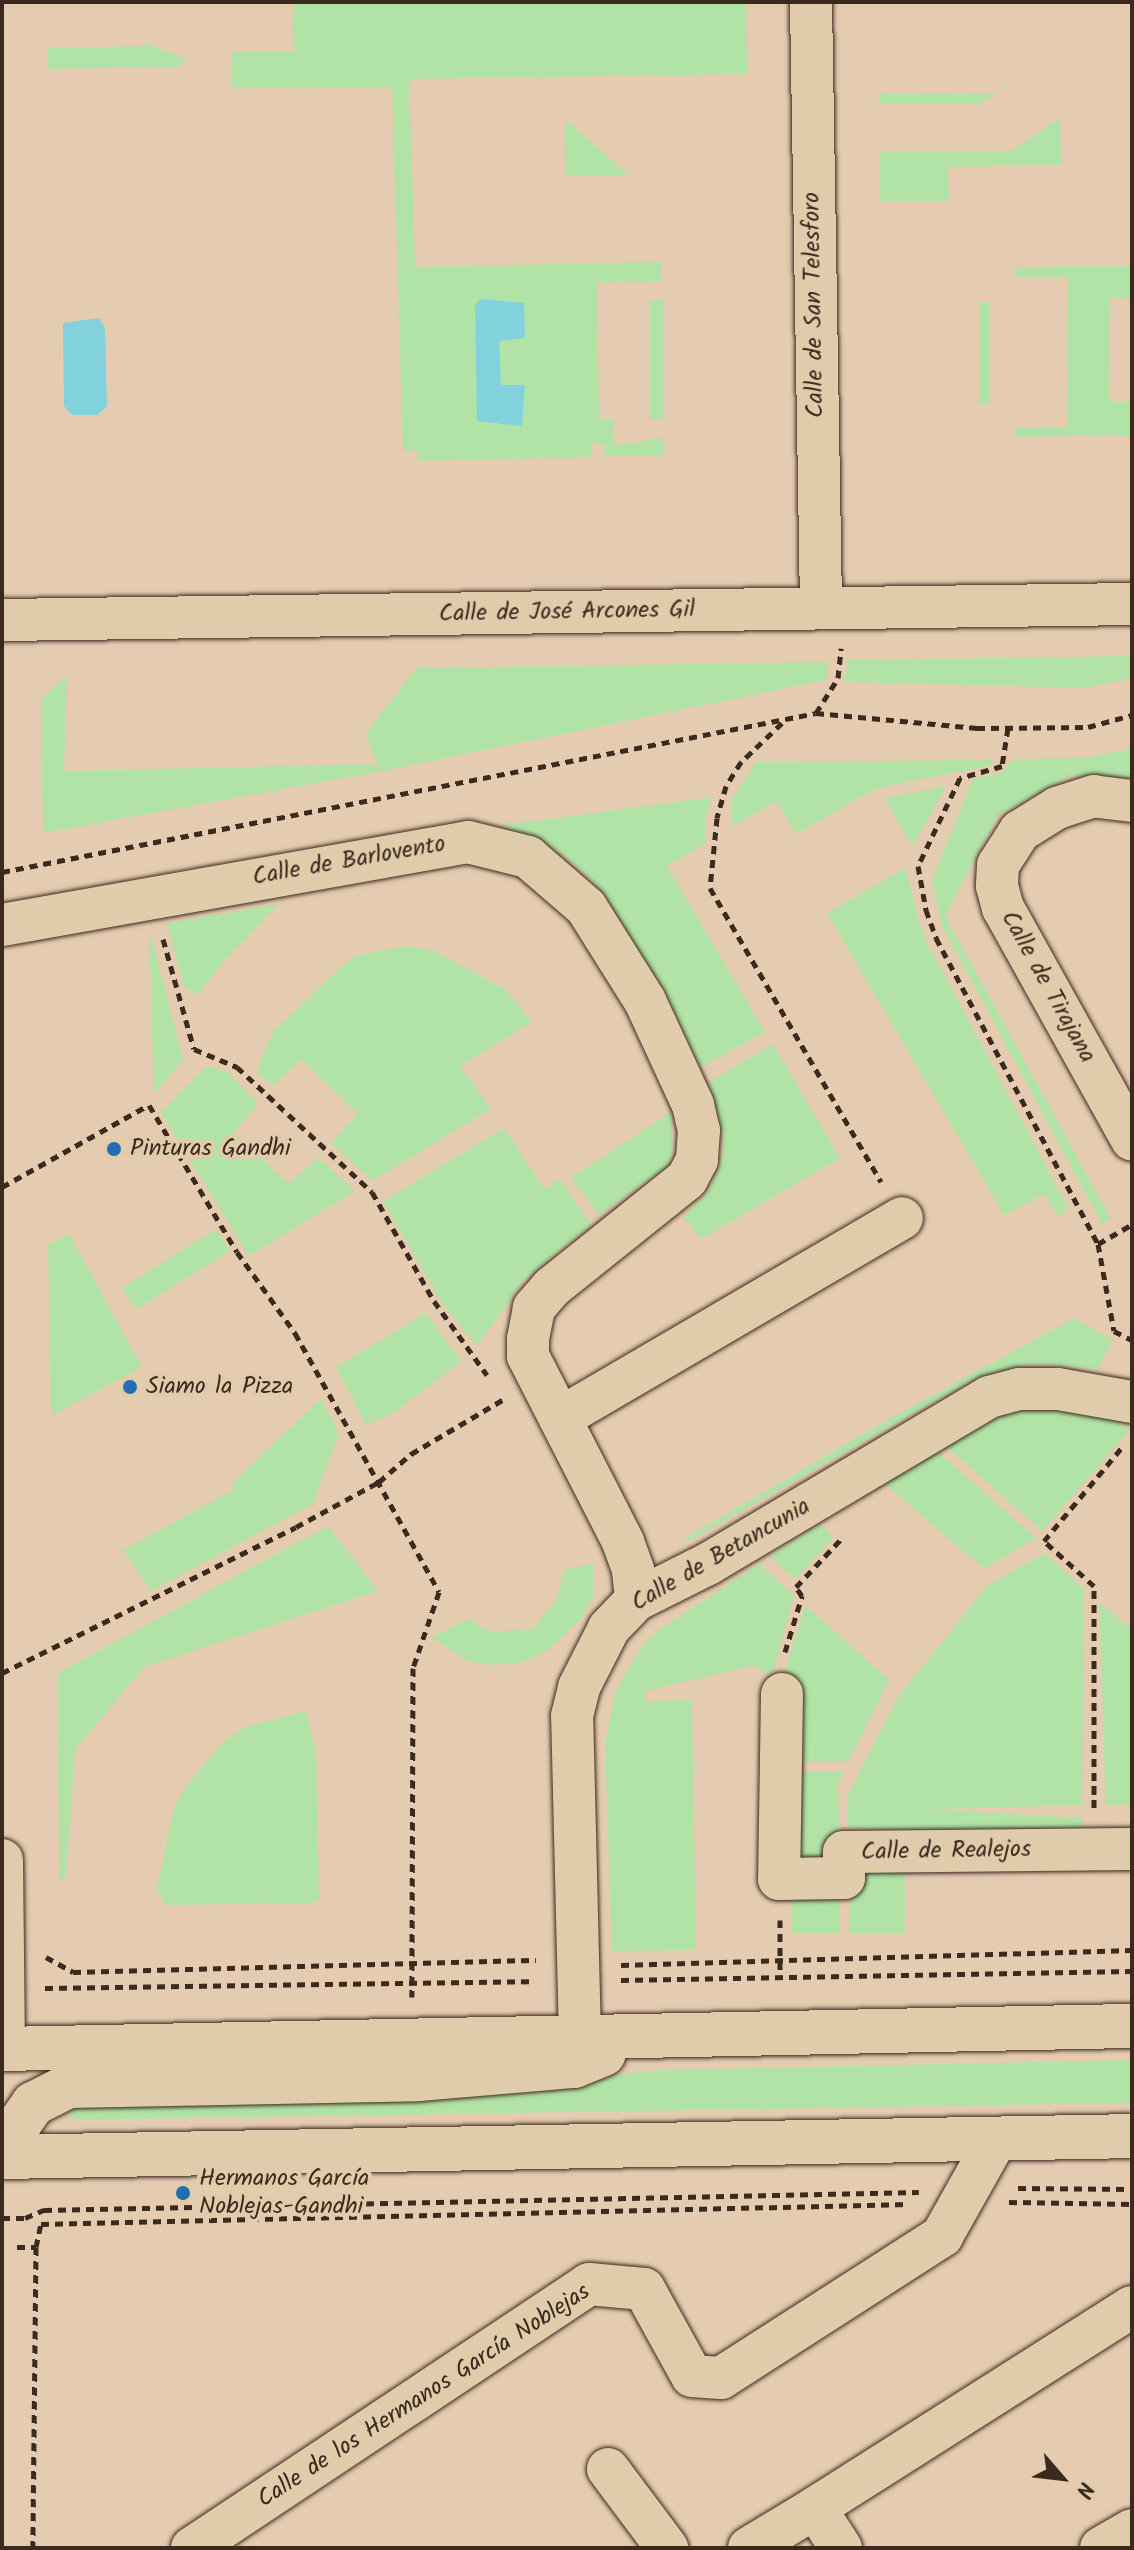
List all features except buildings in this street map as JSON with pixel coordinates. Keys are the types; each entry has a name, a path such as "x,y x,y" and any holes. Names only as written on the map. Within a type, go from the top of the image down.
{"main road":[{"path":"2,2057 413,2042 1132,2026"},
{"path":"2,2149 33,2104 68,2086 530,2072 574,2066 647,2037"},
{"path":"2,2157 1132,2136"}],"street":[{"name":"Calle de San Telesforo","path":"811,2 834,608"},
{"name":"Calle de José Arcones Gil","path":"2,620 1132,604"},
{"name":"Calle de Tirajana","path":"1132,801 1094,796 1057,808 1020,831 998,865 1003,908 1132,1140"},
{"name":"Calle de Barlovento","path":"2,925 468,842 528,857 586,907 645,1001 693,1105 699,1130 697,1160 673,1195 552,1287 534,1308 528,1356 623,1542 633,1570 636,1600"},
{"path":"560,1418 902,1218"},
{"name":"Calle de Betancunia","path":"580,2038 572,1716 579,1687 609,1628 636,1600 657,1593 989,1397 1019,1389 1058,1389 1132,1402"},
{"path":"779,1879 782,1694"},
{"name":"Calle de Realejos","path":"779,1879 844,1878 844,1852 1113,1849"},
{"path":"2,1860 2,2057"},
{"name":"Calle de los Hermanos García Noblejas","path":"192,2548 589,2284 644,2289 692,2376 721,2378 942,2236 997,2138"},
{"path":"749,2548 1132,2307"},
{"path":"608,2469 667,2548"},
{"path":"815,2508 841,2548"},
{"path":"1101,2548 1132,2530"}],"path":[{"path":"816,713 838,678 834,608"},
{"path":"2,872 783,722 816,713 977,728 1088,727 1132,715"},
{"path":"783,722 741,762 726,786 717,818 710,888 902,1218"},
{"path":"151,897 194,1049 237,1067 372,1192 434,1301 504,1399"},
{"path":"2,1187 149,1105 237,1252 295,1333 439,1592 413,1668 413,2042"},
{"path":"1122,1230 1132,1224"},
{"path":"1098,1244 1114,1331 1132,1340"},
{"path":"2,1673 64,1646 379,1482 411,1454 504,1399 537,1374"},
{"path":"1113,1849 1094,1586 1044,1541 1132,1436"},
{"path":"792,1628 802,1596 796,1587 850,1529 822,1496"},
{"path":"779,1879 780,1977"},
{"path":"616,1965 1132,1950"},
{"path":"38,1952 73,1972 412,1961 553,1960"},
{"path":"615,1980 1132,1971"},
{"path":"41,1986 538,1981"},
{"path":"1012,2186 1026,2191 1132,2189"},
{"path":"2,2218 25,2218 44,2210 924,2192"},
{"path":"1001,2201 1026,2206 1132,2204"},
{"path":"33,2548 36,2247 41,2224 926,2204"},
{"path":"17,2247 36,2247"}],"green space":[{"path":"293,2 746,2 747,74 409,79 415,267 661,262 662,281 597,283 599,420 613,420 614,445 664,438 663,456 604,456 605,444 591,444 591,457 418,461 418,450 403,451 392,88 231,87 232,51 294,51"},
{"path":"154,46 187,60 177,67 47,69 47,48"},
{"path":"998,93 979,104 879,104 878,94"},
{"path":"1060,118 1061,165 948,167 949,201 879,201 879,151 1012,151"},
{"path":"565,119 627,174 627,175 566,176"},
{"path":"1132,266 1132,298 1109,299 1110,402 1132,402 1132,435 1016,437 1015,428 1068,427 1067,277 1015,277 1014,267"},
{"path":"650,299 663,299 663,420 650,420"},
{"path":"979,302 989,302 989,405 979,405"},
{"path":"1132,656 1132,678 1085,688 844,682 848,660"},
{"path":"828,662 826,680 382,771 43,833 41,700 67,674 64,771 372,764 380,770 365,735 416,668"},
{"path":"1132,748 1132,778 1070,776 998,815 945,916 1111,1219 1102,1224 942,926 932,880 973,779 1001,773 1013,759 1088,758"},
{"path":"992,760 993,765 877,788 796,834 776,801 732,827 732,798 756,762"},
{"path":"947,786 912,847 885,798"},
{"path":"713,797 705,816 706,843 667,866 765,1032 700,1068 668,996 598,886 558,850 502,825"},
{"path":"905,868 923,935 1069,1209 1058,1216 1044,1194 1004,1215 827,913"},
{"path":"279,904 222,963 198,995 184,987 167,923"},
{"path":"149,928 183,1060 154,1094"},
{"path":"407,946 436,952 506,990 532,1022 460,1066 491,1109 372,1181 331,1143 358,1114 301,1059 273,1086 257,1072 272,1033 341,967 358,955"},
{"path":"773,1044 840,1158 701,1239 683,1216 707,1194 723,1159 724,1136 709,1082"},
{"path":"207,1065 230,1074 258,1103 234,1133 289,1184 318,1158 355,1191 249,1256 161,1113"},
{"path":"671,1112 673,1157 664,1169 599,1215 571,1178"},
{"path":"504,1128 544,1189 560,1179 591,1225 524,1280 477,1346 441,1302 383,1201"},
{"path":"216,1229 230,1251 136,1310 122,1288"},
{"path":"69,1234 142,1367 51,1416 48,1245"},
{"path":"426,1313 461,1361 394,1413 366,1425 336,1367"},
{"path":"1074,1318 1113,1340 1098,1369 1030,1364 974,1379 687,1542 685,1538 882,1423"},
{"path":"321,1399 339,1433 313,1504 151,1591 123,1550 235,1489 231,1484"},
{"path":"1069,1409 1099,1414 1130,1429 1042,1531 945,1445 1015,1410"},
{"path":"937,1451 1036,1538 984,1569 883,1482"},
{"path":"821,1524 833,1538 795,1579 770,1556"},
{"path":"328,1526 378,1591 144,1667 75,1750 66,1878 59,1881 58,1673"},
{"path":"1045,1553 1084,1589 1082,1805 847,1812 847,1797 898,1697 987,1586"},
{"path":"593,1563 593,1597 581,1619 547,1651 521,1663 493,1665 467,1661 431,1637 469,1619 490,1632 533,1629 558,1597 564,1570"},
{"path":"759,1564 794,1595 772,1677 754,1666 645,1691 645,1701 692,1700 696,1950 612,1951 605,1743 616,1690 644,1644 660,1629"},
{"path":"1099,1602 1132,1630 1132,1806 1106,1806"},
{"path":"805,1605 889,1680 848,1762 792,1762 782,1682"},
{"path":"306,1711 316,1754 319,1899 311,1903 165,1905 157,1889 173,1810 183,1790 223,1742 245,1727"},
{"path":"844,1771 838,1785 840,1874 792,1873 790,1772"},
{"path":"848,1806 1083,1818 1082,1840 847,1828"},
{"path":"849,1861 905,1861 905,1933 849,1933"},
{"path":"792,1884 840,1884 840,1934 792,1934"},
{"path":"1132,2060 1132,2103 74,2120 65,2111 66,2102 576,2080 656,2070"}],"water":[{"path":"481,299 524,303 525,338 499,341 501,385 525,385 522,426 477,421 475,305"},
{"path":"99,318 105,328 107,406 98,415 72,415 64,406 63,323"}],"place":[{"name":"Pinturas Gandhi","path":"114,1149"},
{"name":"Siamo la Pizza","path":"130,1387"},
{"name":"Hermanos García Noblejas-Gandhi","path":"183,2193"}]}
